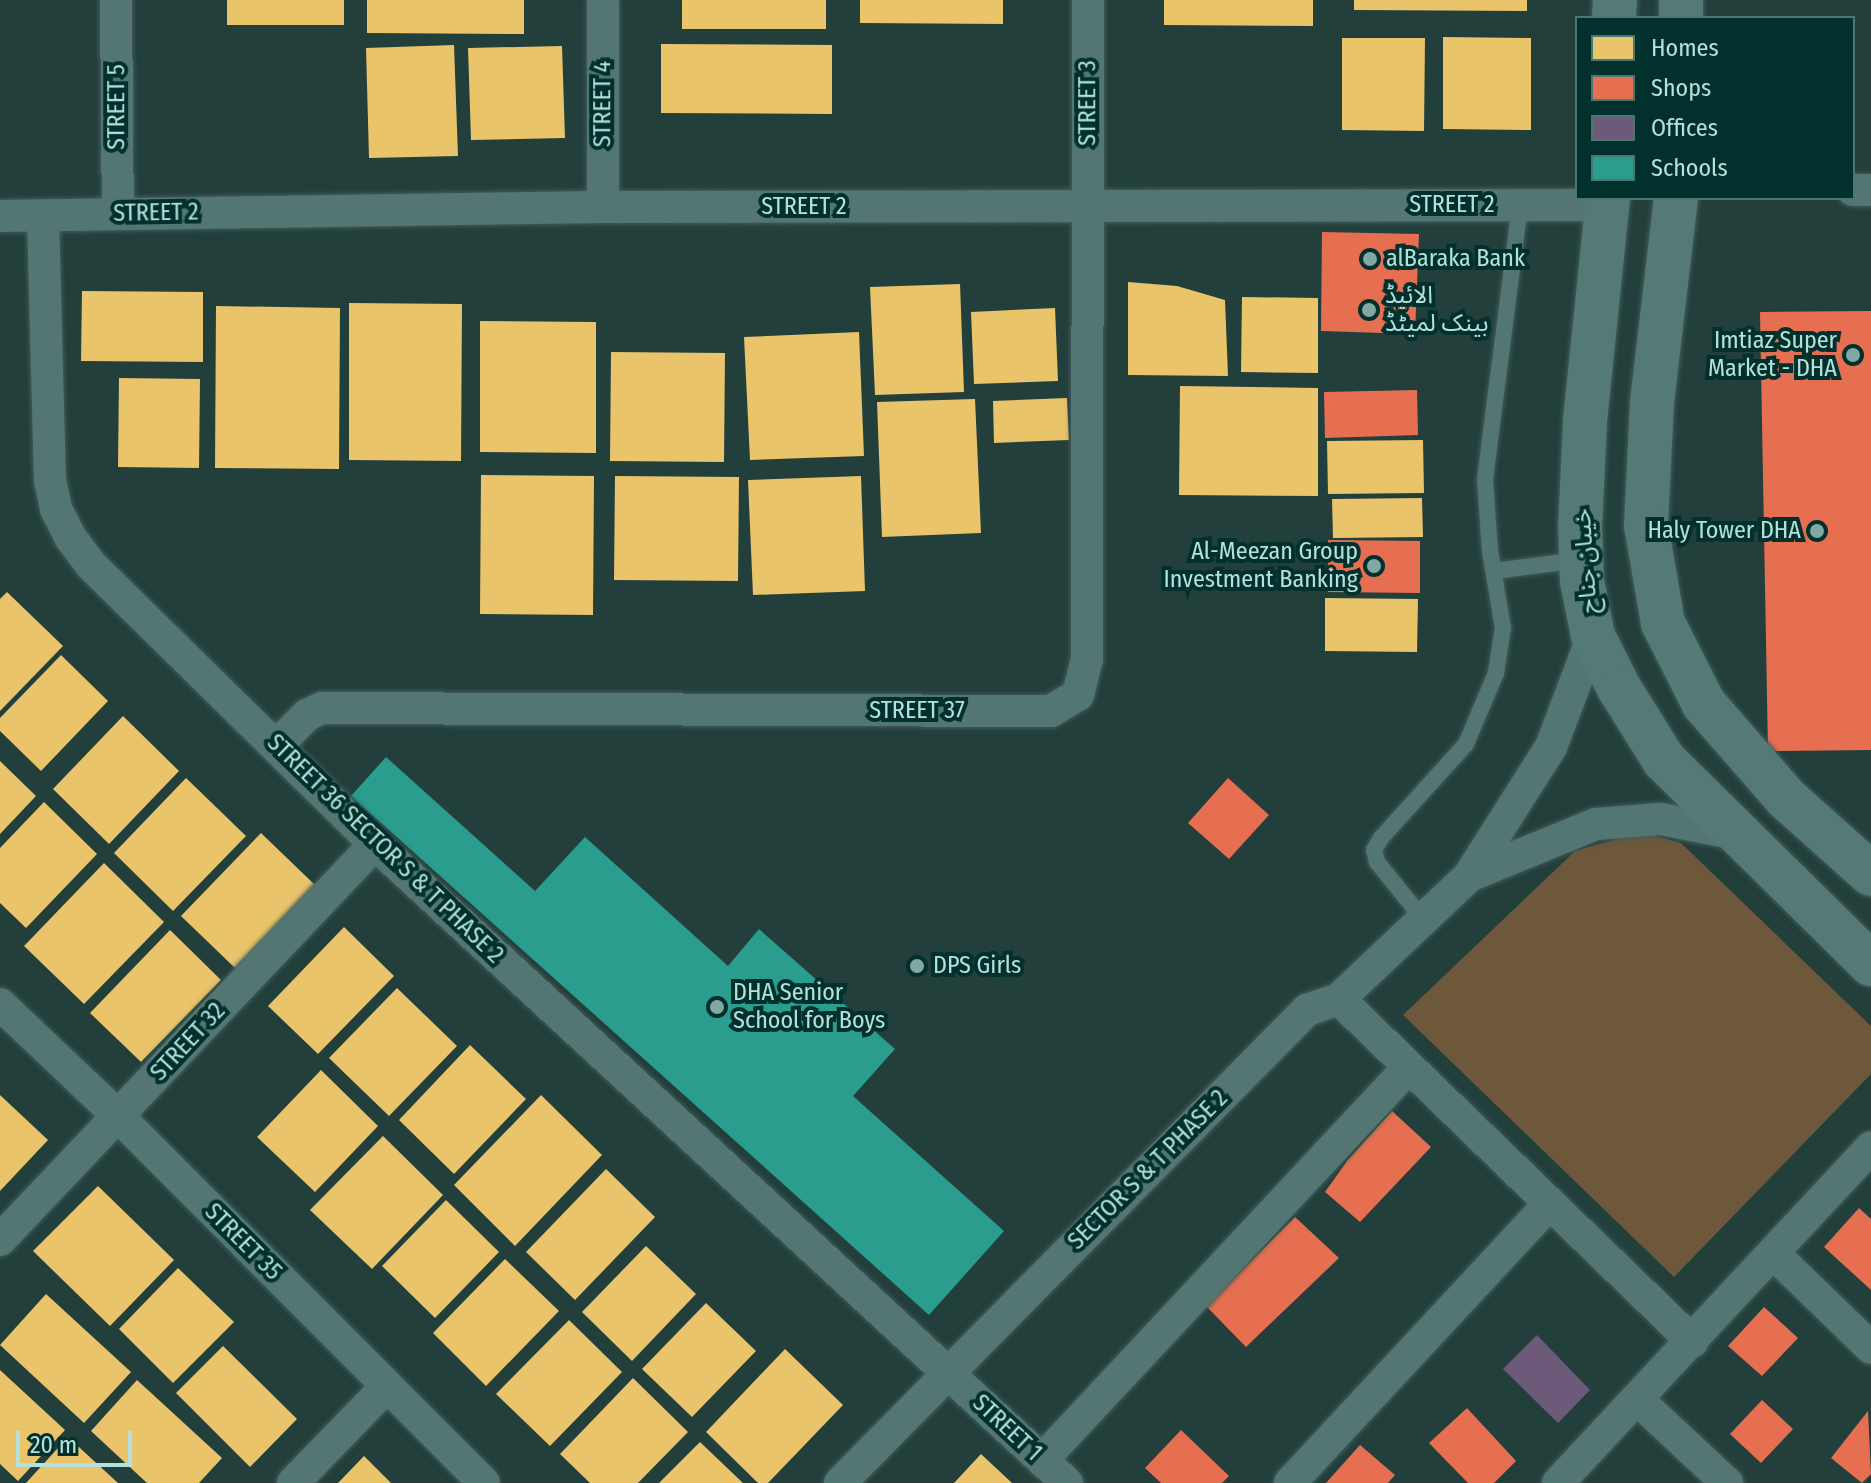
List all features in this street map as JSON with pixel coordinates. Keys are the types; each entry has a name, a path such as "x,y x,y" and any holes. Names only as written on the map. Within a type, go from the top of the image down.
{"main road":[{"path":"1676,200 1652,403 1646,525 1663,623 1704,704 1786,798 1871,874"},
{"name":"خیبان جناح","path":"1608,202 1585,422 1581,560 1593,636 1619,688 1664,760 1871,964"}],"street":[{"name":"STREET 5","path":"116,0 118,213"},
{"name":"STREET 4","path":"603,0 603,207"},
{"name":"STREET 3","path":"1088,0 1088,206"},
{"name":"STREET 2","path":"0,216 603,207 1520,205 1608,202"},
{"name":"STREET 37","path":"276,746 307,715 322,708 1051,711 1078,695 1087,660 1088,206"},
{"name":"STREET 36 SECTOR S & T PHASE 2","path":"43,216 50,480 56,509 70,537 92,566 375,844 947,1373"},
{"name":"SECTOR S & T PHASE 2","path":"840,1483 1307,1010 1339,999 1469,876 1551,747 1593,636"},
{"name":"SECTOR S & T PHASE 2","path":"1469,876 1596,824 1661,819 1736,834"},
{"name":"STREET 32","path":"0,1240 375,844"},
{"path":"1339,999 1692,1341"},
{"name":"STREET 35","path":"0,1004 118,1116 484,1483"},
{"path":"1042,1460 1408,1068"},
{"path":"1558,1483 1871,1147"},
{"path":"1290,1483 1549,1204"},
{"path":"1774,1254 1871,1348"},
{"name":"STREET 1","path":"947,1373 1067,1483"},
{"path":"293,1483 386,1387"},
{"path":"1638,1400 1727,1483"}],"lane":[{"path":"1423,919 1377,862 1374,850 1381,838 1466,744 1496,673 1503,628 1485,479 1520,205"},
{"path":"1494,571 1581,560"}],"shaded area":[{"path":"1641,832 1681,843 1871,1026 1871,1074 1674,1277 1403,1015 1575,851"}],"building: Homes":[{"path":"227,0 344,0 344,25 227,25"},
{"path":"367,0 524,0 524,34 367,33"},
{"path":"682,0 826,0 826,29 682,29"},
{"path":"860,0 1003,0 1003,24 860,23"},
{"path":"1164,0 1313,0 1313,26 1164,25"},
{"path":"1354,0 1527,0 1527,11 1354,10"},
{"path":"1443,37 1531,38 1531,130 1443,129"},
{"path":"1342,38 1425,38 1424,131 1342,130"},
{"path":"661,44 832,45 832,114 661,113"},
{"path":"454,45 458,156 369,158 366,48"},
{"path":"562,46 565,138 471,140 468,48"},
{"path":"1128,282 1177,286 1225,300 1228,376 1128,375"},
{"path":"960,284 964,392 875,395 870,287"},
{"path":"82,291 203,292 203,362 81,361"},
{"path":"1242,297 1318,298 1318,373 1241,372"},
{"path":"349,303 462,304 461,461 349,460"},
{"path":"216,306 340,308 339,469 215,468"},
{"path":"1055,308 1058,381 974,384 971,312"},
{"path":"480,321 596,322 596,453 480,452"},
{"path":"859,332 864,456 750,460 744,337"},
{"path":"611,352 725,353 724,462 610,461"},
{"path":"119,378 200,379 199,468 118,467"},
{"path":"1180,386 1318,388 1318,496 1179,495"},
{"path":"1067,398 1069,440 994,443 993,401"},
{"path":"975,399 981,533 882,537 877,402"},
{"path":"1423,440 1424,493 1328,494 1327,441"},
{"path":"481,475 594,476 593,615 480,614"},
{"path":"615,476 739,477 738,581 614,580"},
{"path":"861,476 865,591 753,595 748,480"},
{"path":"1422,498 1423,537 1333,538 1332,499"},
{"path":"7,592 63,646 0,711 0,599"},
{"path":"1325,598 1418,599 1417,652 1325,651"},
{"path":"61,655 108,701 41,771 0,731 0,718"},
{"path":"123,716 179,771 109,844 53,789"},
{"path":"0,761 36,796 0,834"},
{"path":"186,778 246,836 173,911 114,853"},
{"path":"44,802 97,854 26,928 0,903 0,848"},
{"path":"261,833 315,885 235,968 181,916"},
{"path":"104,863 164,922 84,1004 24,946"},
{"path":"344,927 394,976 318,1054 268,1006"},
{"path":"170,930 221,980 141,1062 90,1013"},
{"path":"397,988 457,1046 389,1116 329,1058"},
{"path":"470,1045 526,1099 454,1174 399,1120"},
{"path":"321,1070 378,1126 315,1192 257,1137"},
{"path":"0,1095 48,1140 0,1191"},
{"path":"541,1095 602,1155 515,1246 454,1185"},
{"path":"383,1136 443,1195 372,1269 310,1210"},
{"path":"606,1169 655,1217 575,1300 526,1252"},
{"path":"98,1186 174,1260 110,1326 33,1251"},
{"path":"446,1200 499,1252 435,1318 382,1266"},
{"path":"646,1246 696,1294 632,1361 582,1312"},
{"path":"505,1259 559,1311 486,1386 433,1333"},
{"path":"178,1268 234,1322 173,1383 119,1329"},
{"path":"46,1294 131,1372 84,1423 0,1345"},
{"path":"706,1303 756,1351 692,1417 642,1369"},
{"path":"569,1320 622,1372 550,1446 496,1394"},
{"path":"223,1346 297,1419 250,1467 176,1393"},
{"path":"785,1349 843,1405 768,1483 758,1483 706,1432"},
{"path":"0,1370 65,1430 18,1481 0,1464"},
{"path":"633,1378 688,1432 638,1483 590,1483 560,1454"},
{"path":"137,1380 222,1458 199,1483 147,1483 91,1431"},
{"path":"68,1437 118,1483 26,1483"},
{"path":"700,1442 743,1483 659,1483"},
{"path":"981,1454 1012,1483 954,1483"},
{"path":"364,1456 391,1483 338,1483"}],"building: Shops":[{"path":"1322,232 1419,234 1415,334 1321,331"},
{"name":"Haly Tower DHA","path":"1871,311 1871,750 1768,751 1760,312"},
{"path":"1417,390 1418,435 1325,438 1324,392"},
{"name":"Al-Meezan Group Investment Banking","path":"1328,540 1420,541 1420,593 1328,592"},
{"path":"1228,778 1269,815 1229,859 1188,823"},
{"path":"1392,1111 1431,1147 1360,1222 1325,1192 1347,1161"},
{"path":"1859,1208 1871,1219 1871,1290 1824,1247"},
{"path":"1295,1217 1339,1258 1246,1347 1206,1306"},
{"path":"1764,1307 1798,1338 1762,1376 1728,1346"},
{"path":"1762,1400 1793,1429 1761,1463 1730,1434"},
{"path":"1467,1408 1516,1461 1494,1483 1468,1483 1429,1443"},
{"path":"1868,1411 1871,1474 1862,1483 1831,1458"},
{"path":"1181,1430 1229,1476 1222,1483 1161,1483 1145,1468"},
{"path":"1360,1445 1395,1475 1388,1483 1326,1483"}],"building: Offices":[{"path":"1537,1335 1590,1390 1558,1423 1503,1369"}],"building: Schools":[{"name":"DHA Senior School for Boys","path":"386,757 535,891 585,837 728,966 759,929 895,1049 853,1096 1004,1231 929,1315 351,796"}],"place":[{"name":"alBaraka Bank","path":"1370,259"},
{"name":"الائیڈ بینک لمیٹڈ","path":"1369,310"},
{"name":"Imtiaz Super Market - DHA","path":"1853,355"},
{"name":"Haly Tower DHA","path":"1817,531"},
{"name":"Al-Meezan Group Investment Banking","path":"1374,566"},
{"name":"DPS Girls","path":"917,966"},
{"name":"DHA Senior School for Boys","path":"717,1007"}]}
